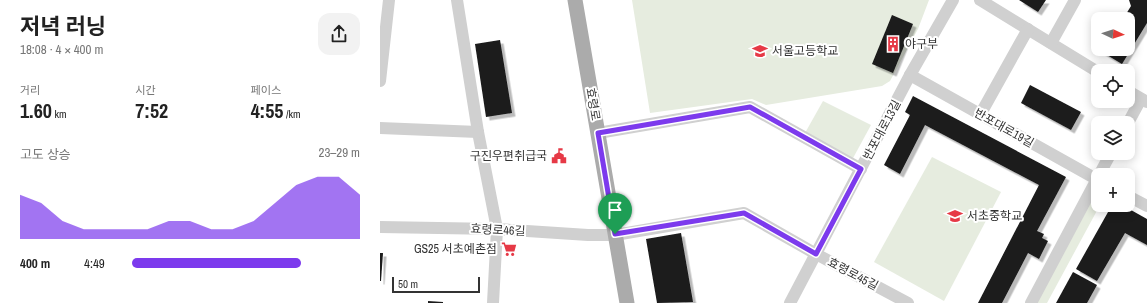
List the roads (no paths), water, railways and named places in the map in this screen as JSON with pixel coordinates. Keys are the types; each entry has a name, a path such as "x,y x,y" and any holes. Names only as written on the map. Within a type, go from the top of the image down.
{"main road":[{"name":"효령로","path":"575,0 627,303"}],"street":[{"path":"380,81 389,0"},
{"path":"457,0 478,132 497,229 493,303"},
{"name":"반포대로13길","path":"790,303 910,75 953,0"},
{"path":"980,0 1091,68"},
{"path":"1051,43 1075,0"},
{"path":"980,115 1028,29"},
{"name":"반포대로19길","path":"910,75 980,115 1091,174"},
{"path":"1133,116 1144,100 1135,95"},
{"path":"598,133 750,107 861,169"},
{"path":"380,128 478,132"},
{"path":"1031,303 1091,191"},
{"path":"1135,200 1147,206"},
{"name":"효령로45길","path":"615,234 744,213 816,254 908,303"},
{"name":"효령로46길","path":"380,227 497,229 588,235 615,234"}],"place":[{"name":"야구부","path":"893,44"},
{"name":"서울고등학교","path":"760,51"},
{"name":"구진우편취급국","path":"559,156"},
{"name":"서초중학교","path":"955,216"},
{"name":"GS25 서초예촌점","path":"509,249"}]}
